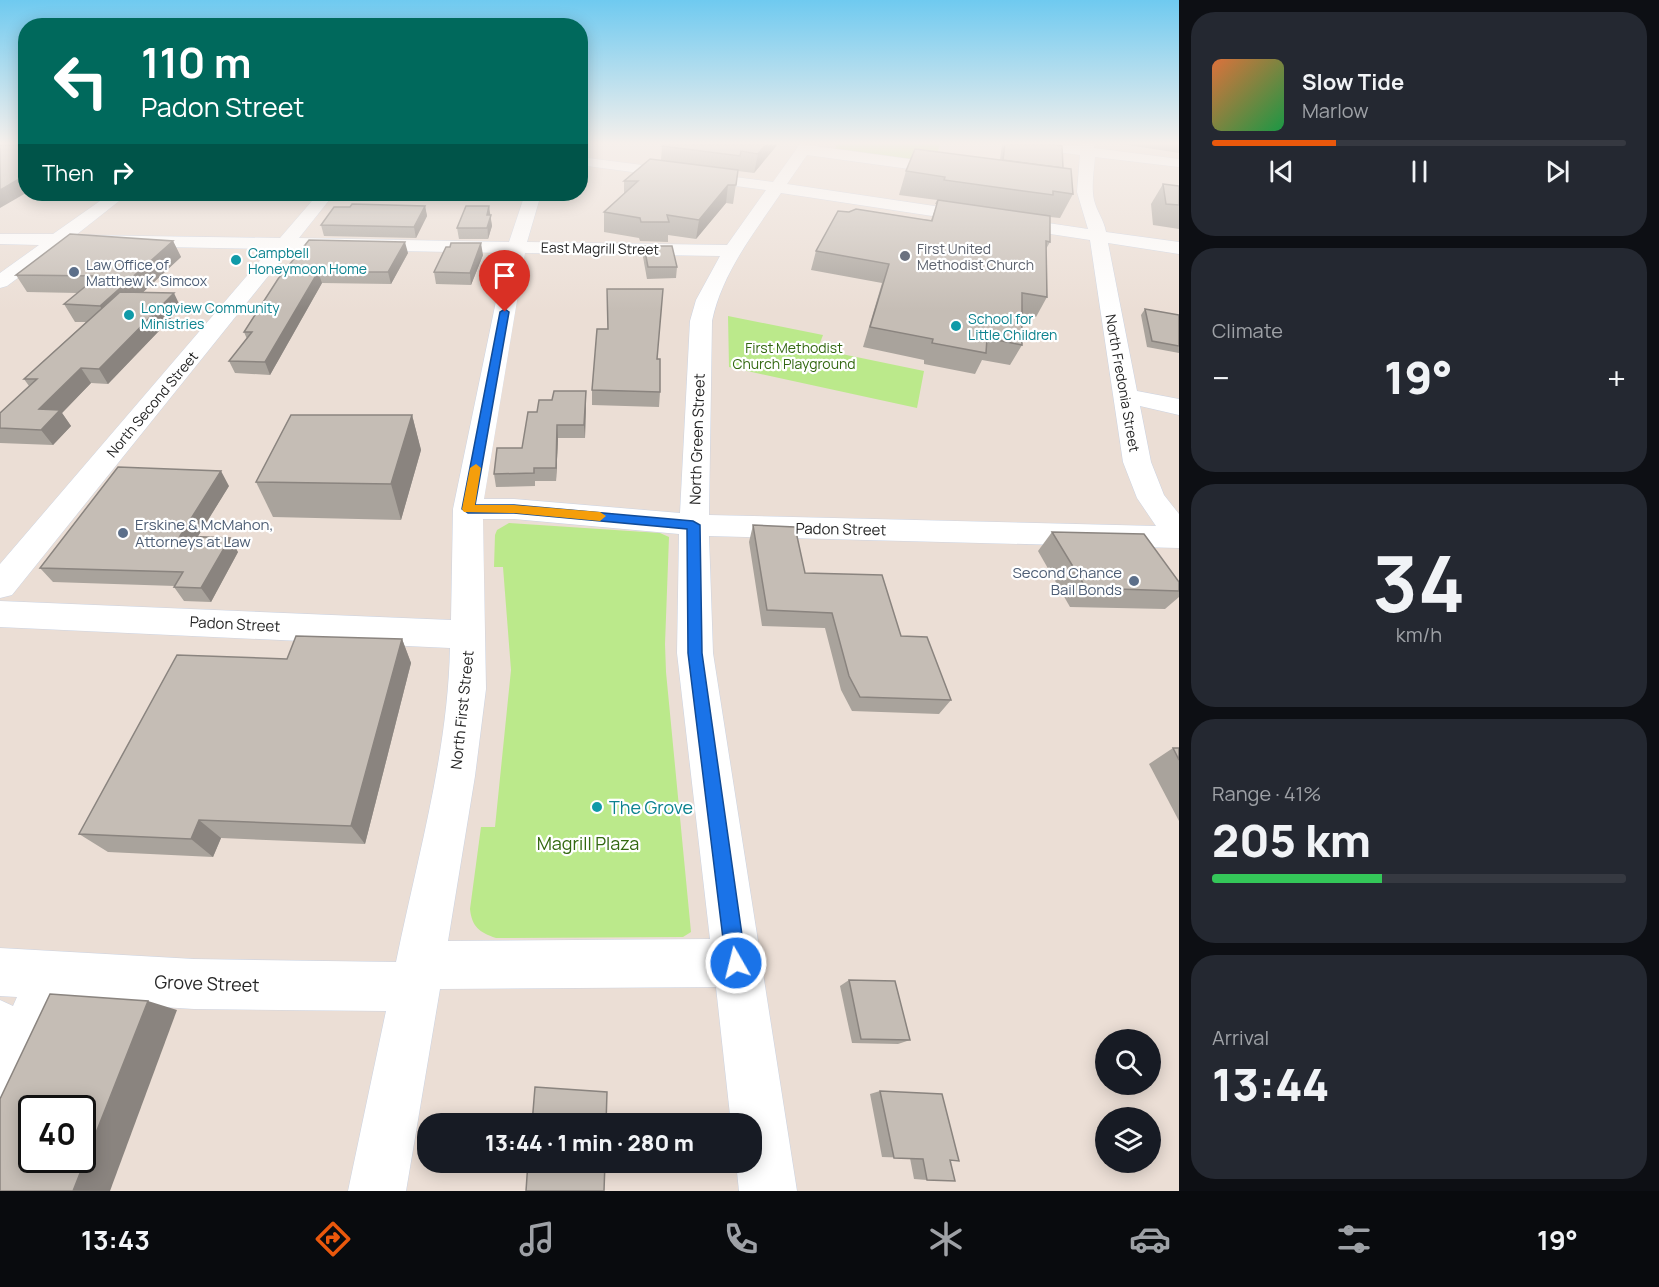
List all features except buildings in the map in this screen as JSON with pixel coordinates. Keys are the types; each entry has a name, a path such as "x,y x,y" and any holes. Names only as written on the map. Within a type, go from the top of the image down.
{"street":[{"name":"North Green Street","path":"767,200 732,250 706,300 701,321 693,525 695,653 768,1191"},
{"path":"874,200 1096,228 1179,248"},
{"name":"North Fredonia Street","path":"1083,200 1096,228 1142,479 1152,498 1179,536"},
{"name":"North Fredonia Street","path":"1096,228 1102,211 1100,200"},
{"path":"0,282 111,201"},
{"name":"North Second Street","path":"0,586 320,201"},
{"name":"North First Street","path":"377,1191 459,753 468,689 470,635 468,509 517,246 531,201"},
{"name":"East Magrill Street","path":"0,238 732,250"},
{"path":"1125,396 1179,407"},
{"name":"Padon Street","path":"468,509 514,509 693,525 1179,536"},
{"name":"Padon Street","path":"0,614 470,635"},
{"name":"Grove Street","path":"0,972 194,984 736,963"},
{"path":"5,1058 54,976"}],"green space":[{"name":"First Methodist Church Playground","path":"728,316 823,335 820,343 838,347 837,353 924,371 917,408 729,367"},
{"name":"Magrill Plaza","path":"509,523 660,533 669,537 666,672 691,932 683,937 496,938 481,931 475,925 470,909 481,827 495,827 511,670 503,567 494,567 495,535 497,530"}],"slow traffic":[{"path":"476,468 468,509 500,508 600,516"}],"place":[{"name":"First United Methodist Church","path":"905,256"},
{"name":"Campbell Honeymoon Home","path":"236,260"},
{"name":"Law Office of Matthew K. Simcox","path":"74,272"},
{"name":"Longview Community Ministries","path":"129,315"},
{"name":"School for Little Children","path":"956,326"},
{"name":"Erskine & McMahon, Attorneys at Law","path":"123,533"},
{"name":"Second Chance Bail Bonds","path":"1134,581"},
{"name":"The Grove","path":"597,807"}],"route":[{"path":"505,312 468,509 500,508 693,525 695,653 736,963"}]}
